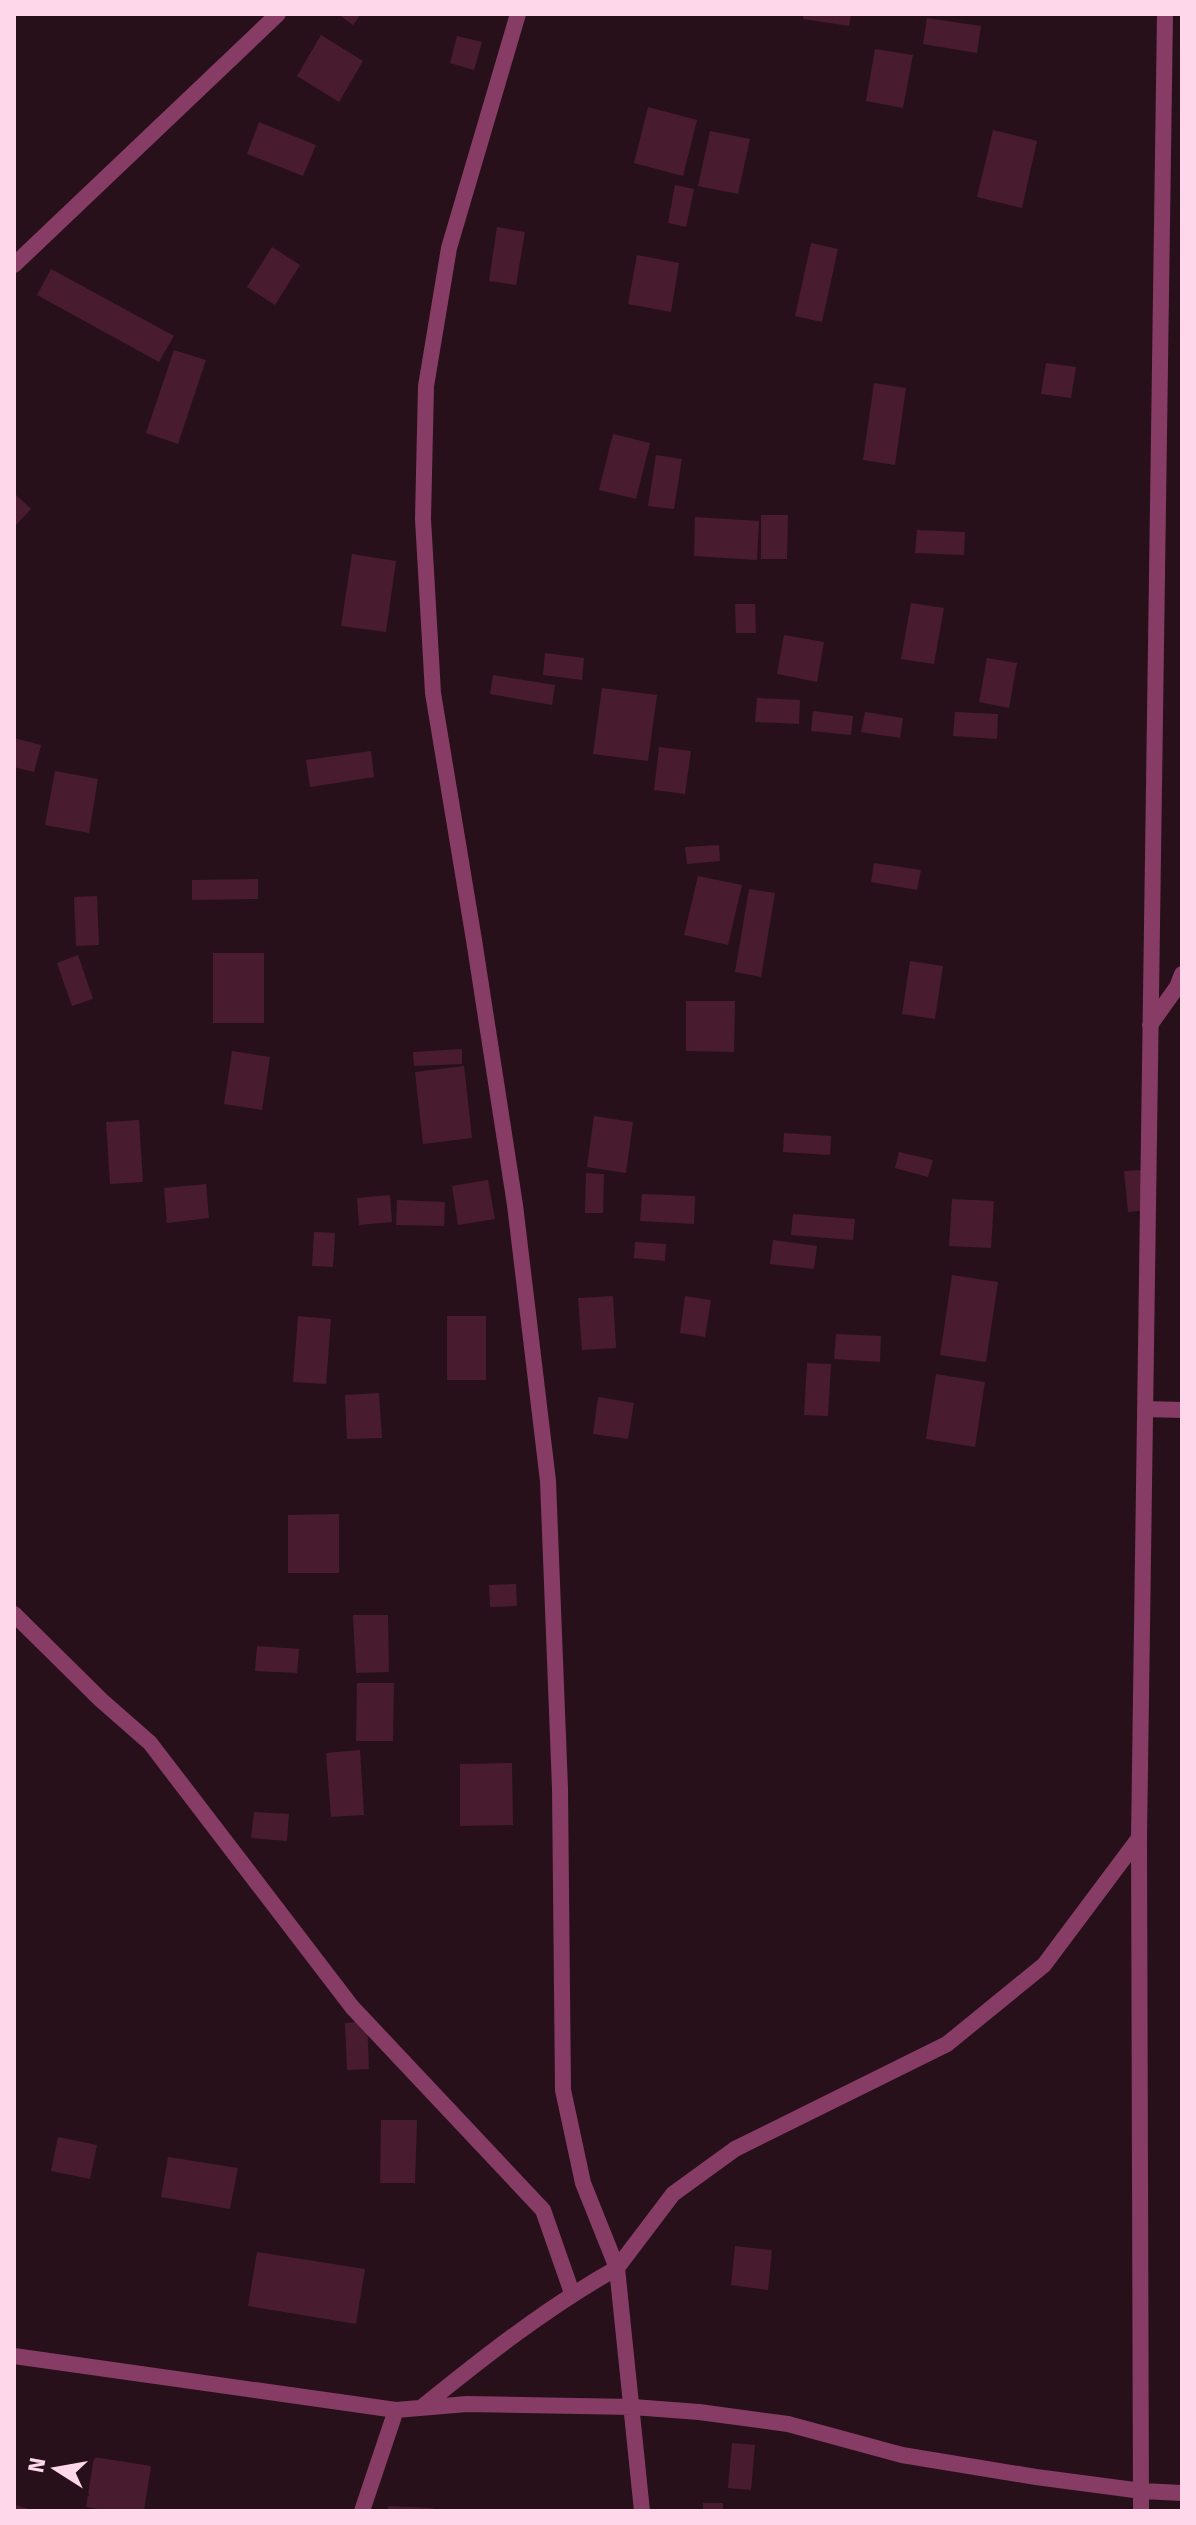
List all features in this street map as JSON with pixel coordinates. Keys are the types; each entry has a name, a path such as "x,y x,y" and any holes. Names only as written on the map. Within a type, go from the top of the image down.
{"street":[{"path":"14,265 278,14"},
{"path":"518,14 449,248 426,386 423,519 433,693 515,1205 548,1481 560,1788 563,2090 583,2183 617,2268 642,2511"},
{"path":"1141,2511 1139,1838 1165,14"},
{"path":"1150,1025 1177,987 1182,974"},
{"path":"1145,1409 1182,1410"},
{"path":"14,1614 101,1700 150,1743 352,2007 543,2210 572,2293"},
{"path":"421,2408 502,2342 572,2293 617,2268 673,2194 735,2149 947,2044 1044,1965 1139,1838"},
{"path":"14,2356 396,2410 467,2404 633,2407 699,2412 788,2424 902,2455 1036,2477 1182,2493"},
{"path":"362,2511 396,2410"}],"building":[{"path":"338,14 361,14 353,25"},
{"path":"804,14 851,14 849,26 803,19"},
{"path":"927,18 981,26 977,53 923,44"},
{"path":"321,35 363,61 339,102 297,76"},
{"path":"457,36 482,42 474,70 450,63"},
{"path":"875,49 913,55 903,108 866,101"},
{"path":"648,107 697,120 683,176 634,163"},
{"path":"259,122 316,145 303,176 247,154"},
{"path":"993,130 1037,141 1022,208 977,197"},
{"path":"710,131 750,139 738,194 698,186"},
{"path":"675,185 694,189 686,227 668,223"},
{"path":"497,227 525,232 516,285 489,281"},
{"path":"811,243 838,249 822,322 795,316"},
{"path":"272,247 300,265 275,305 247,287"},
{"path":"637,255 679,263 671,312 628,304"},
{"path":"51,269 174,336 159,362 37,295"},
{"path":"174,350 206,360 178,444 146,433"},
{"path":"1046,363 1076,367 1071,398 1041,394"},
{"path":"874,383 906,388 895,465 863,460"},
{"path":"613,434 650,443 636,499 599,490"},
{"path":"656,455 682,459 674,509 648,506"},
{"path":"14,493 31,509 14,527"},
{"path":"761,515 788,515 787,559 761,559"},
{"path":"695,517 759,521 757,560 694,556"},
{"path":"917,530 965,532 964,555 915,553"},
{"path":"352,554 396,561 386,632 341,626"},
{"path":"911,603 944,608 934,664 901,659"},
{"path":"735,604 755,604 756,633 736,633"},
{"path":"784,635 824,642 817,682 777,674"},
{"path":"545,653 584,658 582,680 543,675"},
{"path":"987,658 1017,663 1009,708 979,702"},
{"path":"493,675 555,685 552,705 490,694"},
{"path":"602,688 657,695 648,761 593,754"},
{"path":"757,698 800,700 799,724 755,722"},
{"path":"813,711 853,716 851,735 811,731"},
{"path":"865,712 903,718 900,738 861,732"},
{"path":"955,712 998,714 997,739 953,736"},
{"path":"14,738 41,745 34,772 14,767"},
{"path":"659,747 691,751 685,794 654,790"},
{"path":"371,751 374,777 310,787 306,760"},
{"path":"55,771 98,779 89,833 45,825"},
{"path":"719,845 720,861 687,864 685,847"},
{"path":"874,863 921,870 917,890 871,882"},
{"path":"698,876 742,885 728,945 684,935"},
{"path":"258,879 258,899 192,900 192,880"},
{"path":"749,889 775,893 761,977 735,972"},
{"path":"97,896 99,945 76,946 74,897"},
{"path":"213,953 264,953 264,1023 213,1023"},
{"path":"78,955 93,999 72,1006 57,963"},
{"path":"910,961 943,966 935,1019 902,1014"},
{"path":"686,1001 735,1001 734,1052 686,1051"},
{"path":"462,1049 462,1064 414,1066 413,1052"},
{"path":"232,1051 270,1057 262,1110 224,1104"},
{"path":"464,1066 472,1138 423,1144 415,1072"},
{"path":"594,1116 633,1122 626,1173 587,1167"},
{"path":"139,1120 143,1182 110,1184 106,1122"},
{"path":"784,1133 831,1136 830,1155 783,1152"},
{"path":"899,1152 933,1160 928,1177 895,1168"},
{"path":"1143,1170 1146,1210 1128,1212 1124,1171"},
{"path":"586,1173 604,1174 603,1213 585,1213"},
{"path":"488,1180 495,1219 458,1225 452,1186"},
{"path":"206,1184 209,1218 167,1223 164,1188"},
{"path":"642,1194 695,1196 694,1224 640,1221"},
{"path":"390,1195 392,1222 359,1225 357,1198"},
{"path":"952,1199 994,1201 991,1248 949,1246"},
{"path":"397,1200 445,1202 444,1226 396,1225"},
{"path":"793,1214 855,1219 853,1240 791,1235"},
{"path":"314,1232 335,1233 333,1267 312,1266"},
{"path":"773,1240 817,1246 814,1269 770,1264"},
{"path":"635,1242 666,1244 665,1261 634,1258"},
{"path":"952,1275 998,1282 986,1362 940,1355"},
{"path":"613,1296 616,1348 582,1350 578,1298"},
{"path":"685,1296 711,1300 705,1337 680,1333"},
{"path":"298,1316 331,1319 326,1384 293,1382"},
{"path":"447,1316 486,1316 486,1380 447,1380"},
{"path":"836,1334 881,1336 880,1362 834,1359"},
{"path":"807,1363 831,1364 828,1416 804,1415"},
{"path":"936,1374 985,1382 975,1447 926,1439"},
{"path":"379,1393 382,1438 347,1439 345,1395"},
{"path":"598,1397 634,1403 628,1439 593,1434"},
{"path":"339,1514 339,1573 288,1573 288,1515"},
{"path":"516,1584 517,1606 490,1607 489,1585"},
{"path":"353,1615 388,1615 389,1672 356,1673"},
{"path":"257,1646 299,1649 297,1673 255,1671"},
{"path":"357,1683 394,1683 393,1741 356,1741"},
{"path":"360,1750 364,1815 331,1817 326,1753"},
{"path":"512,1763 513,1825 460,1826 460,1764"},
{"path":"254,1812 289,1814 287,1841 251,1838"},
{"path":"367,2021 369,2069 347,2070 345,2023"},
{"path":"381,2120 417,2120 415,2183 380,2183"},
{"path":"58,2137 97,2145 90,2179 51,2171"},
{"path":"168,2157 238,2168 230,2209 161,2197"},
{"path":"735,2246 772,2250 768,2290 731,2285"},
{"path":"257,2252 365,2269 356,2324 248,2306"},
{"path":"732,2443 755,2445 751,2490 728,2488"},
{"path":"94,2457 151,2466 144,2511 109,2511 86,2507"},
{"path":"703,2503 723,2503 723,2511 703,2511"},
{"path":"14,2505 33,2510 33,2511 14,2511"},
{"path":"388,2506 433,2508 432,2511 388,2511"}]}
